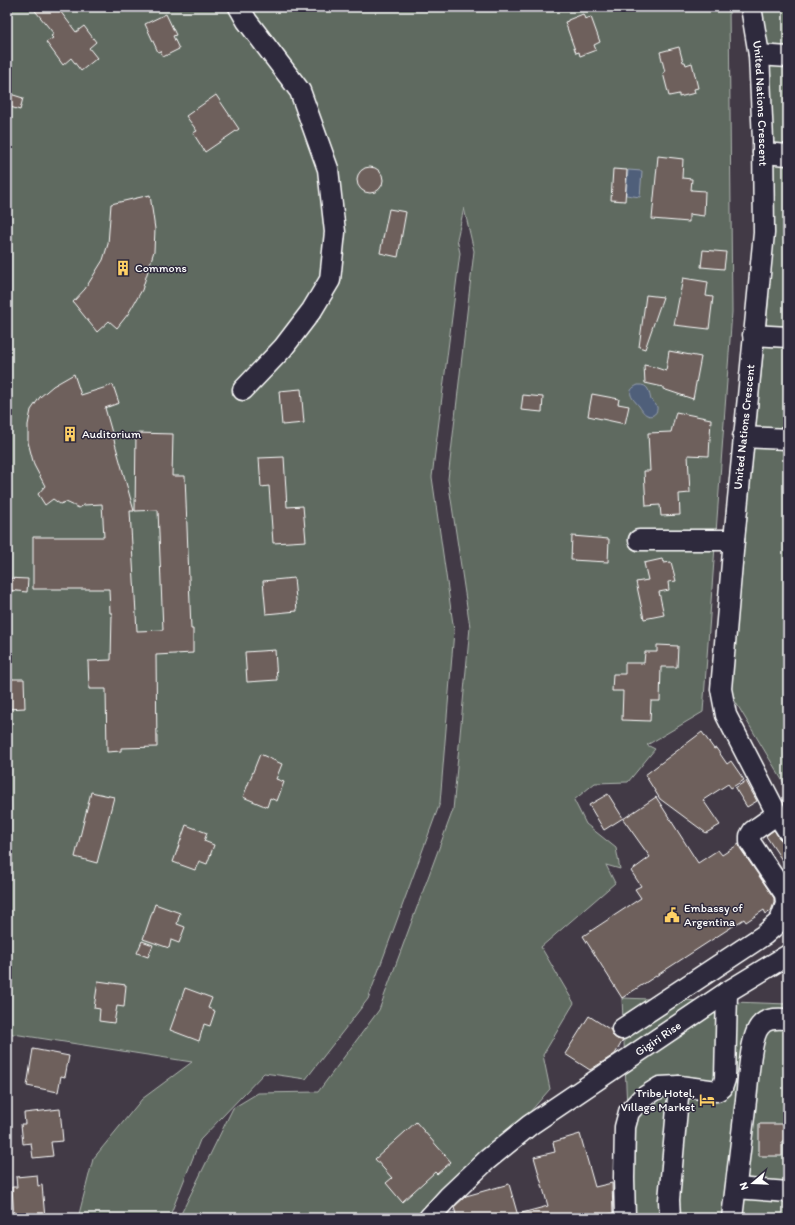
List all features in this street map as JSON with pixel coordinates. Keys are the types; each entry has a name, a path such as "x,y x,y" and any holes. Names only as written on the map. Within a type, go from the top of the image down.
{"street":[{"path":"239,7 247,21 300,91 328,169 335,232 330,280 312,310 283,348 243,390"},
{"name":"United Nations Crescent","path":"751,7 759,55 763,153 764,233 743,437 721,689 726,715 777,814 788,831"},
{"path":"759,55 788,57"},
{"path":"763,153 788,155"},
{"path":"753,335 788,337"},
{"path":"743,437 788,439"},
{"path":"639,540 734,540"},
{"path":"622,1029 764,935 780,921 786,904 785,894 750,842 750,836 753,831 777,814"},
{"name":"Gigiri Rise","path":"429,1218 449,1196 487,1160 530,1125 727,992 788,955"},
{"path":"625,1218 625,1127 629,1112 641,1099 660,1087 679,1086 717,1091 722,1088 725,1079 727,992"},
{"path":"732,1218 755,1033 764,1021 771,1019 788,1019"},
{"path":"670,1218 669,1200 679,1086"},
{"path":"736,1188 788,1192"}],"green space":[{"path":"7,7 729,7 732,312 703,712 647,745 655,749 628,782 595,783 574,800 586,824 616,848 620,869 606,865 615,883 541,947 574,1003 543,1055 550,1089 437,1218 179,1218 233,1108 258,1093 318,1092 379,1010 453,810 470,627 448,479 474,251 464,208 457,239 460,253 432,477 454,631 440,803 368,999 306,1079 264,1073 200,1140 169,1218 78,1218 93,1159 142,1099 192,1062 7,1033"},
{"path":"761,7 788,7 788,790 729,691 769,296 764,294"},
{"path":"622,998 788,1004 788,1218 632,1218"}],"water":[{"path":"628,170 642,171 640,197 626,195"},
{"path":"638,385 646,387 649,391 651,400 657,406 657,411 651,416 645,414 632,398 631,390"}],"building":[{"path":"32,7 57,7 76,32 84,26 96,42 89,48 97,58 81,71 71,58 63,65 46,42 53,38 51,36 54,34"},
{"path":"166,14 176,35 173,36 179,49 163,57 160,51 158,52 145,24"},
{"path":"583,14 585,19 591,17 600,42 594,45 596,50 580,56 579,52 576,53 565,22"},
{"path":"679,47 683,62 685,62 686,65 692,63 698,88 694,89 695,93 679,97 679,94 669,96 663,73 665,72 660,52"},
{"path":"7,93 23,98 20,110 7,106"},
{"path":"216,95 239,129 205,152 193,133 197,131 186,116"},
{"path":"658,156 683,159 682,178 692,179 691,190 705,191 704,216 689,214 689,222 652,219"},
{"path":"370,167 379,171 383,180 379,189 370,193 361,189 357,180 361,171"},
{"path":"613,169 627,170 625,201 611,200"},
{"name":"Commons","path":"150,195 155,229 154,251 142,290 128,314 117,328 109,321 97,332 73,302 85,289 103,260 108,244 111,204"},
{"path":"389,209 406,212 398,257 380,253"},
{"path":"703,250 726,252 724,269 701,267"},
{"path":"683,278 708,282 706,296 713,297 709,329 674,325"},
{"path":"646,295 663,297 645,349 639,347"},
{"path":"669,351 701,357 693,399 663,389 663,387 645,383 644,365 666,371"},
{"path":"74,374 81,395 113,385 119,403 105,408 134,511 130,511 137,631 163,630 158,510 135,511 136,433 173,434 172,476 185,476 193,653 156,655 157,747 121,748 121,751 107,752 106,689 89,689 88,661 111,660 112,613 110,613 109,589 33,589 33,537 104,537 102,504 84,505 79,508 66,502 60,504 53,499 45,505 38,494 45,486 34,465 28,442 28,425 31,410 40,397 53,386"},
{"path":"301,389 304,423 282,425 279,391"},
{"path":"592,394 619,399 618,404 629,406 625,424 588,416"},
{"path":"523,395 543,397 542,412 521,410"},
{"path":"676,412 711,419 709,456 688,455 690,493 679,494 680,515 661,516 660,505 646,506 644,471 650,471 648,433 671,432"},
{"path":"284,457 287,507 303,506 306,541 273,543 269,486 261,487 259,458"},
{"path":"572,536 609,539 608,562 571,560"},
{"path":"662,559 664,563 671,562 676,581 668,582 669,590 659,592 664,615 644,619 636,582 648,580 644,563"},
{"path":"7,578 28,579 27,592 7,590"},
{"path":"294,578 297,611 266,614 263,581"},
{"path":"657,645 678,646 677,667 661,667 660,701 651,701 650,721 622,720 623,691 612,691 613,674 625,674 625,663 644,663 645,652 657,652"},
{"path":"275,650 277,680 247,682 245,652"},
{"path":"7,679 24,679 25,708 7,709"},
{"path":"702,732 727,764 731,761 744,780 731,788 728,784 703,800 720,825 706,833 660,799 645,775"},
{"path":"260,754 282,764 276,779 284,782 277,801 270,798 267,807 243,797"},
{"path":"746,781 757,801 747,807 735,788"},
{"path":"91,792 114,797 97,863 75,857"},
{"path":"608,794 623,818 604,830 589,805"},
{"path":"656,797 698,863 718,850 722,855 739,844 740,848 774,898 774,903 771,911 766,914 764,910 746,922 744,919 622,998 583,936 641,898 635,889 641,886 631,871 650,857 623,819"},
{"path":"186,825 207,833 204,841 214,845 207,864 199,861 195,870 173,862"},
{"path":"774,830 782,841 788,844 788,869 766,836"},
{"path":"155,904 180,913 177,924 185,927 179,943 171,940 169,948 143,939"},
{"path":"142,941 153,945 148,957 137,953"},
{"path":"98,981 126,985 124,1007 117,1006 114,1023 99,1021 100,1009 94,1008"},
{"path":"185,988 212,998 208,1008 215,1011 210,1026 204,1024 199,1041 170,1030"},
{"path":"589,1016 611,1030 612,1035 617,1039 623,1040 615,1054 590,1070 565,1054"},
{"path":"33,1049 69,1056 65,1077 61,1076 58,1092 27,1086"},
{"path":"60,1109 63,1141 51,1142 53,1156 33,1158 31,1143 23,1144 21,1124 25,1124 24,1113"},
{"path":"416,1122 451,1162 437,1174 435,1172 402,1202 386,1183 392,1178 375,1159"},
{"path":"759,1124 788,1124 788,1141 782,1141 782,1156 759,1156"},
{"path":"580,1134 595,1187 612,1183 613,1213 597,1218 457,1218 454,1207 466,1196 509,1184 518,1216 518,1214 548,1206 534,1157 555,1152 553,1142"},
{"path":"37,1175 38,1186 42,1185 45,1218 14,1218 12,1187 17,1187 16,1177"}],"place":[{"name":"Commons","path":"123,268"},
{"name":"Auditorium","path":"70,434"},
{"name":"Embassy of Argentina","path":"672,915"},
{"name":"Tribe Hotel, Village Market","path":"707,1100"}]}
